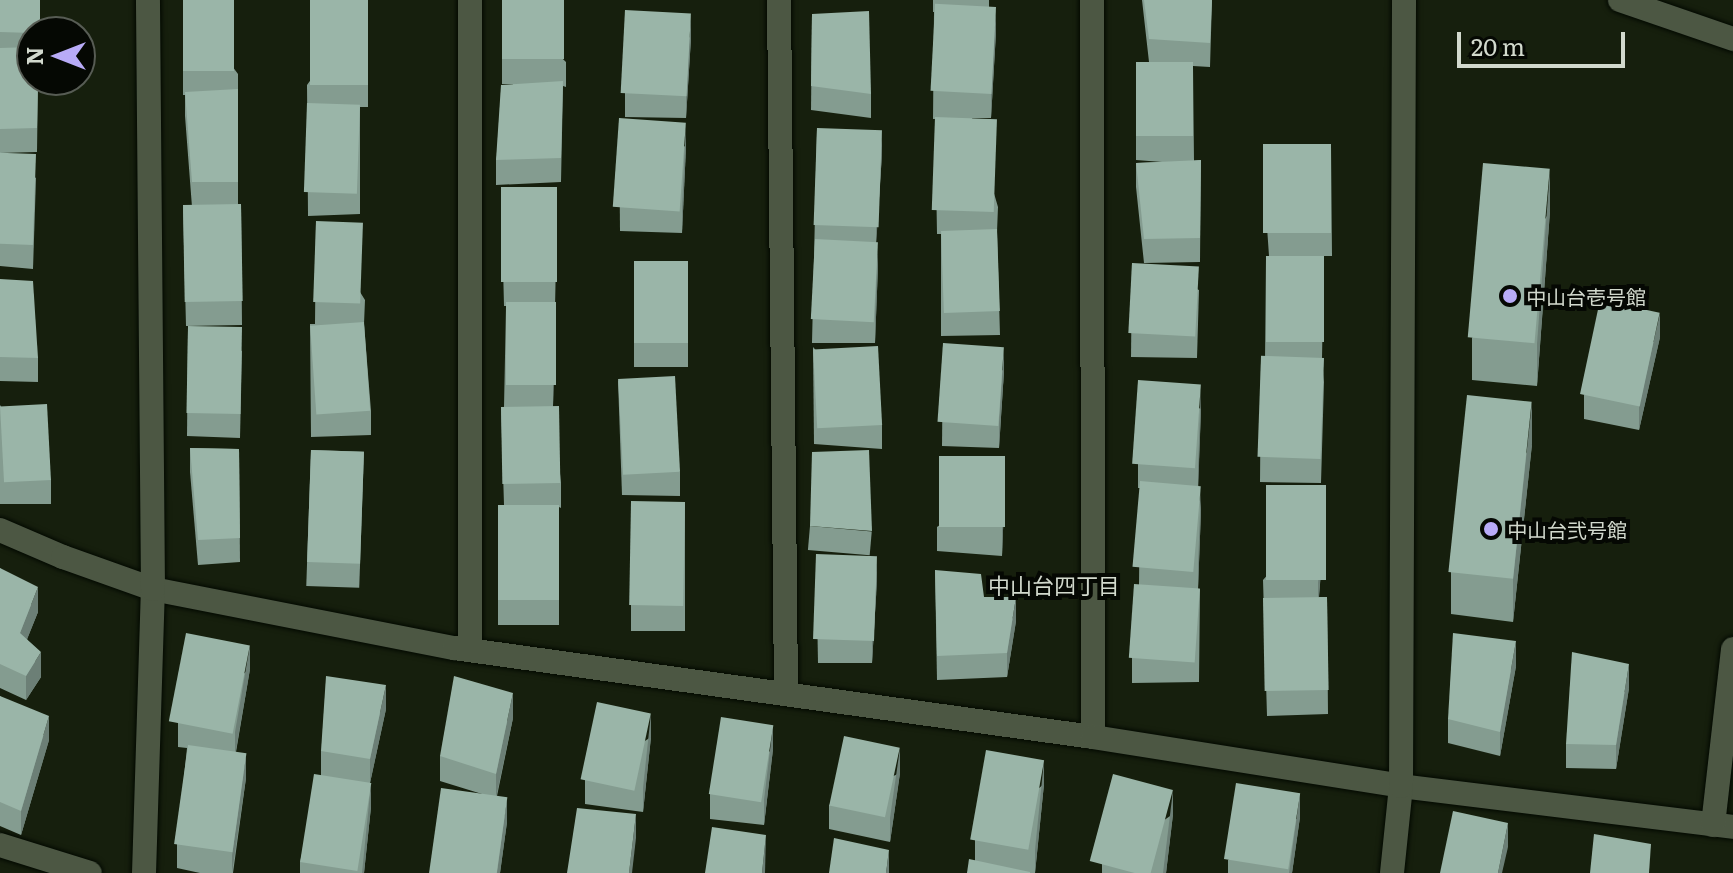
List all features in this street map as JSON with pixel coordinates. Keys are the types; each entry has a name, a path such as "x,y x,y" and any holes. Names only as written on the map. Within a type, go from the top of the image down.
{"street":[{"path":"144,873 153,589 148,0"},
{"path":"470,0 470,650"},
{"path":"779,0 786,693"},
{"path":"1092,0 1093,737"},
{"path":"1392,873 1401,786 1404,0"},
{"path":"1620,0 1733,39"},
{"path":"0,530 63,557 153,589 470,650 1093,737 1401,786 1723,826 1733,649"},
{"path":"0,845 90,873"}],"building":[{"path":"0,0 40,0 40,16 16,16 16,32 0,32"},
{"path":"183,0 234,0 234,71 183,71"},
{"path":"310,0 368,0 368,85 310,85"},
{"path":"502,0 564,0 564,59 502,59"},
{"path":"1144,0 1212,0 1210,43 1149,39"},
{"path":"935,4 996,7 991,94 931,91"},
{"path":"625,10 691,13 687,96 621,93"},
{"path":"869,11 871,94 811,86 812,14"},
{"path":"0,48 16,48 16,96 38,96 37,128 0,129"},
{"path":"1136,62 1193,62 1193,136 1136,136"},
{"path":"563,81 561,158 496,160 501,85"},
{"path":"238,89 238,182 192,182 185,92"},
{"path":"307,103 360,105 357,194 304,192"},
{"path":"935,117 997,119 994,212 932,210"},
{"path":"619,118 686,123 680,211 613,207"},
{"path":"817,128 882,130 879,227 814,225"},
{"path":"1263,144 1331,144 1331,233 1263,233"},
{"path":"0,153 36,154 33,245 0,244"},
{"path":"1201,160 1200,238 1144,239 1136,163"},
{"name":"中山台壱号館","path":"1483,163 1550,169 1534,343 1468,337"},
{"path":"501,187 557,187 557,282 501,282"},
{"path":"241,204 243,301 185,302 183,205"},
{"path":"316,221 363,223 360,304 313,302"},
{"path":"997,229 1000,311 944,313 941,231"},
{"path":"815,239 878,242 874,322 811,319"},
{"path":"1266,256 1324,256 1324,342 1266,342"},
{"path":"634,261 688,261 688,343 634,343"},
{"path":"1132,263 1199,267 1195,336 1128,333"},
{"path":"0,279 33,281 38,358 0,357"},
{"path":"1600,300 1660,313 1640,407 1580,394"},
{"path":"506,302 556,302 556,385 506,385"},
{"path":"364,322 370,411 316,415 310,326"},
{"path":"188,326 242,327 240,414 186,413"},
{"path":"943,343 1004,347 998,426 937,422"},
{"path":"878,346 882,425 817,428 813,349"},
{"path":"1261,356 1324,358 1320,459 1258,457"},
{"path":"675,376 680,472 623,475 618,379"},
{"path":"1138,380 1201,384 1195,468 1132,464"},
{"name":"中山台弐号館","path":"1467,395 1532,402 1513,579 1448,572"},
{"path":"47,404 51,480 4,482 0,406"},
{"path":"559,406 560,483 502,484 501,407"},
{"path":"190,448 239,449 240,538 198,540"},
{"path":"311,450 364,452 360,564 307,562"},
{"path":"869,450 872,531 810,526 812,452"},
{"path":"939,456 1005,456 1005,527 939,527"},
{"path":"1140,481 1201,486 1193,572 1133,567"},
{"path":"1266,485 1326,485 1326,580 1266,580"},
{"path":"631,501 685,502 683,606 629,605"},
{"path":"498,505 559,505 559,600 498,600"},
{"path":"816,554 877,556 874,641 813,639"},
{"path":"0,568 38,587 20,633 41,652 26,676 0,664"},
{"path":"935,570 981,574 984,597 1016,597 1007,653 937,656"},
{"path":"1134,584 1200,589 1195,662 1129,658"},
{"path":"1327,597 1329,690 1265,691 1263,598"},
{"path":"186,633 250,645 233,734 169,721"},
{"path":"1453,633 1516,641 1500,732 1448,719"},
{"path":"1572,652 1629,664 1616,745 1566,744"},
{"path":"326,676 386,685 370,759 321,751"},
{"path":"454,676 513,693 496,774 440,756"},
{"path":"0,696 49,716 21,811 0,802"},
{"path":"597,702 651,713 634,791 581,779"},
{"path":"721,717 773,725 761,802 709,794"},
{"path":"844,736 900,748 885,817 829,805"},
{"path":"188,745 246,753 233,852 174,844"},
{"path":"986,750 1044,760 1028,850 970,840"},
{"path":"314,774 371,783 357,871 300,862"},
{"path":"1113,774 1173,790 1151,873 1135,873 1090,861"},
{"path":"1236,783 1300,793 1288,869 1224,859"},
{"path":"441,788 507,797 497,873 429,873"},
{"path":"577,808 636,814 629,873 567,873"},
{"path":"1453,811 1508,823 1498,873 1440,873"},
{"path":"712,827 766,835 762,873 705,873"},
{"path":"1594,834 1651,844 1649,873 1590,873"},
{"path":"834,838 889,850 886,873 829,873"},
{"path":"969,859 1030,872 1030,873 967,873"}],"place":[{"name":"中山台壱号館","path":"1510,296"},
{"name":"中山台弐号館","path":"1491,529"}],"district":[{"name":"中山台四丁目","path":"1054,585"}]}
